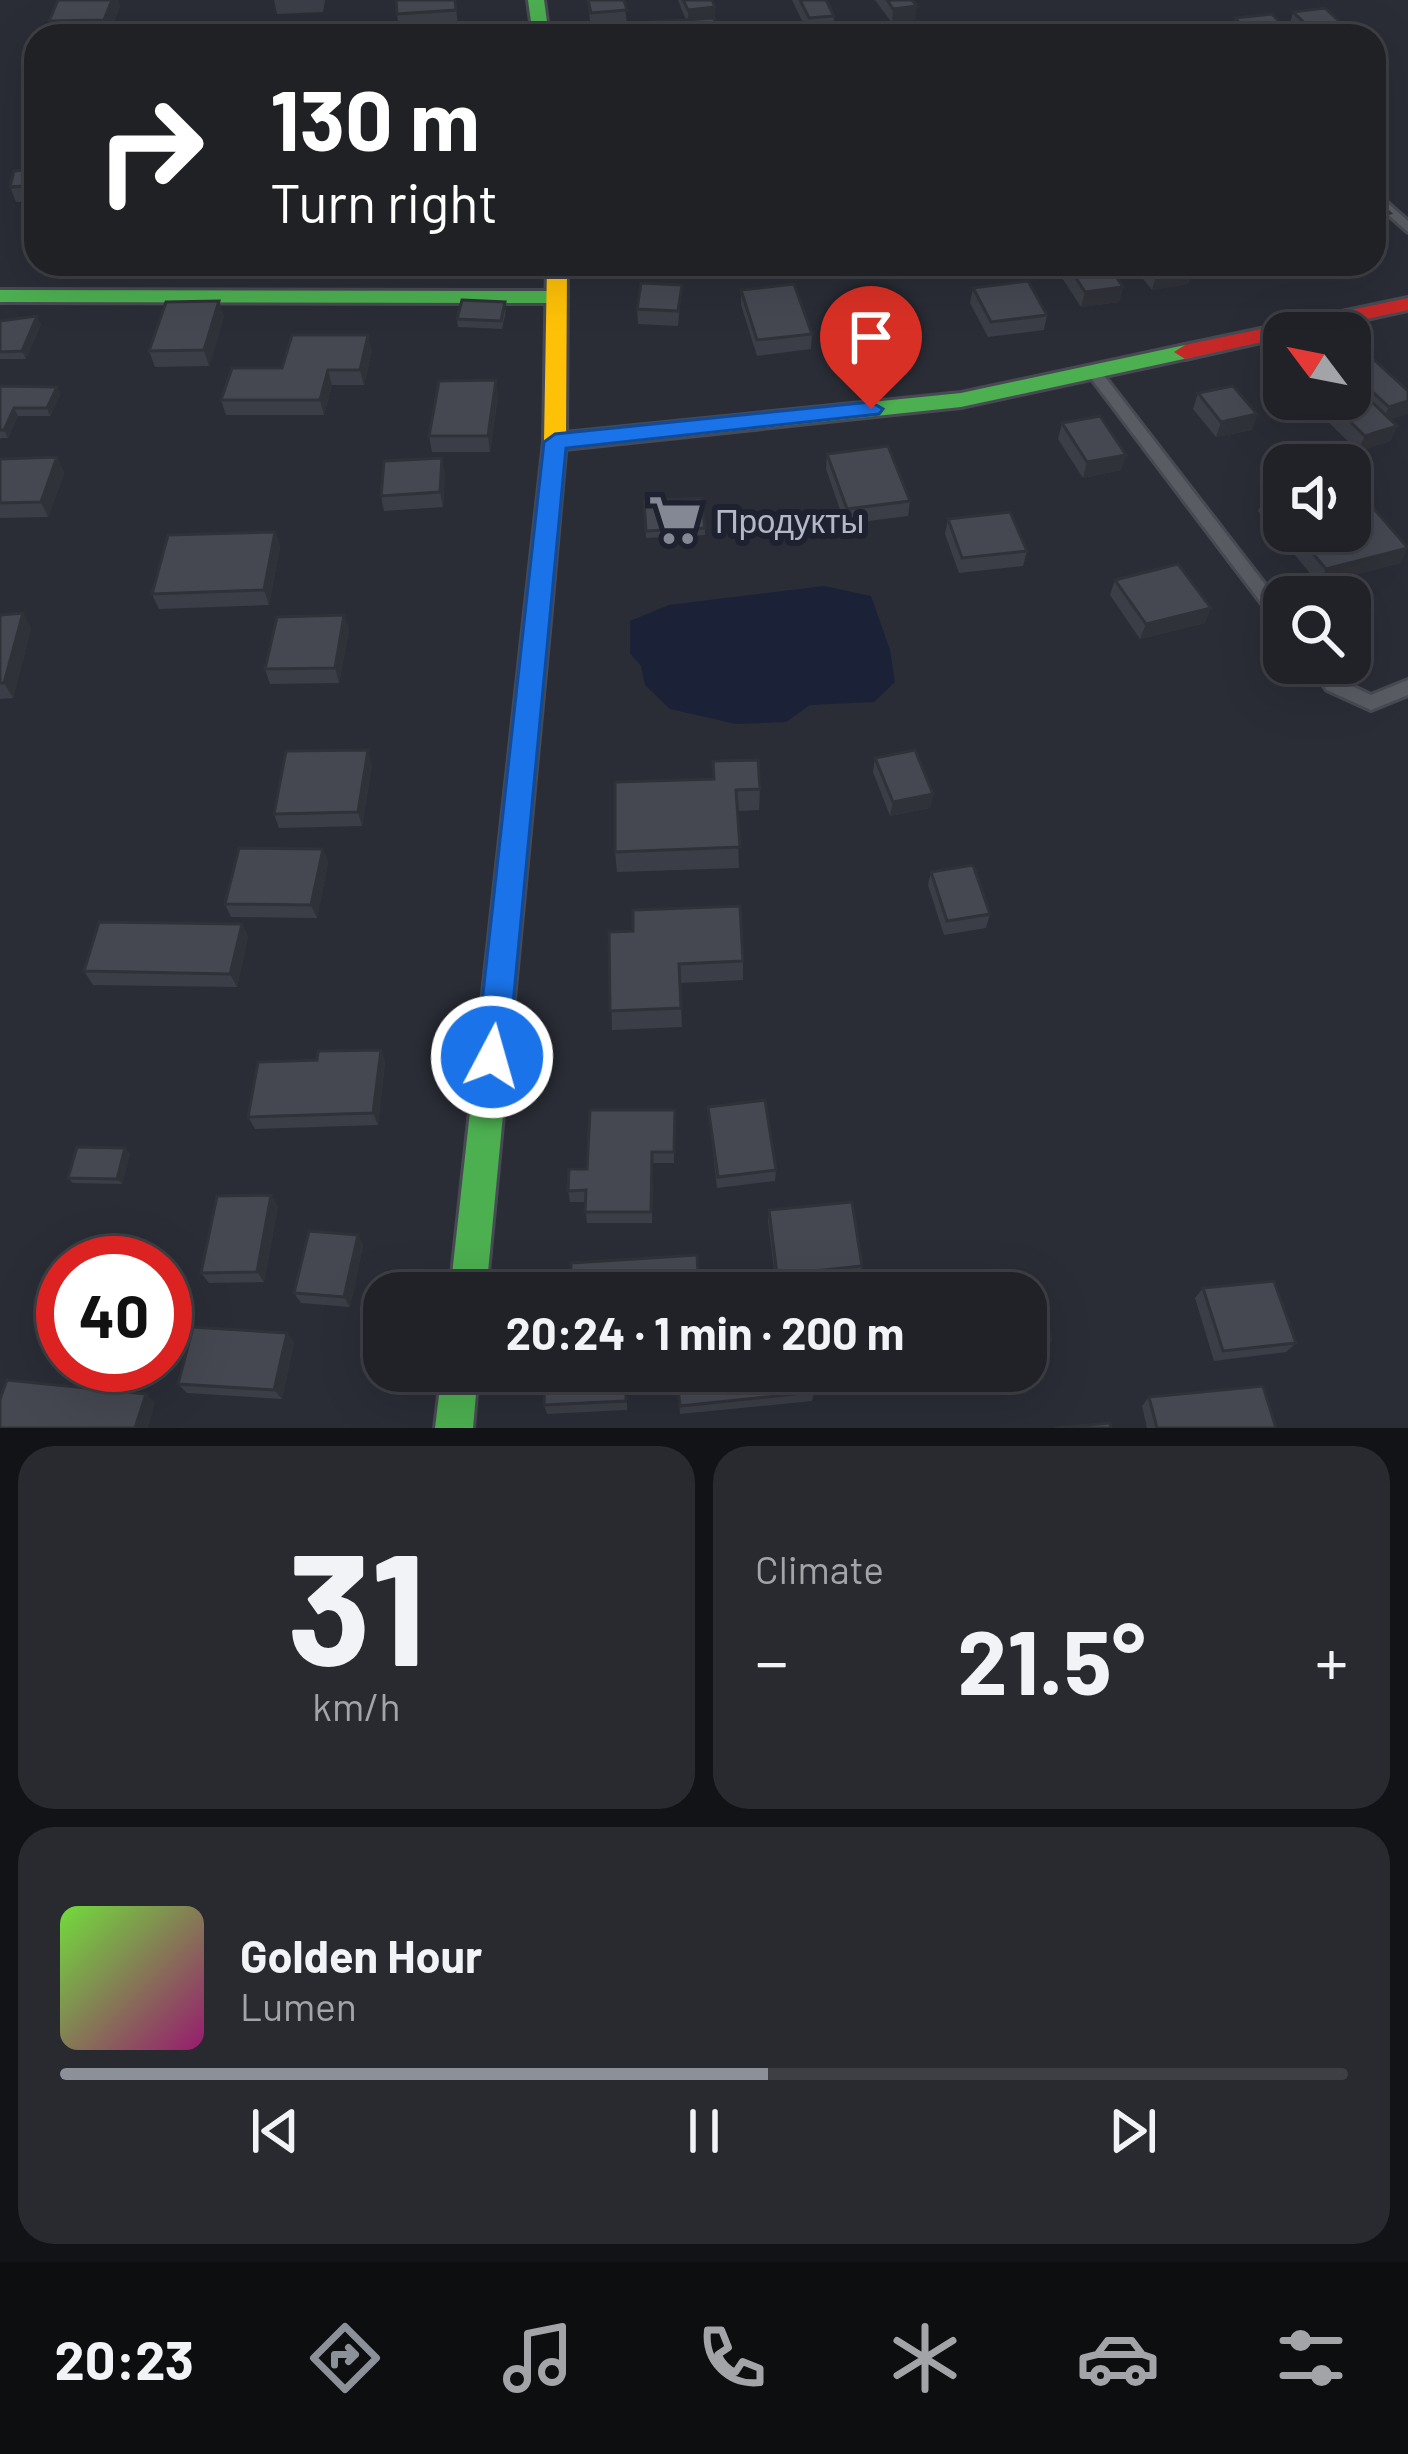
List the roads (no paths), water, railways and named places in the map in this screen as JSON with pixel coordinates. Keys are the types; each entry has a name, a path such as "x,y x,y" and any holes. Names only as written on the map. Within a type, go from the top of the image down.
{"street":[{"path":"470,1272 555,442 557,276"},
{"path":"0,296 557,297"},
{"path":"555,442 961,400 1408,304"},
{"path":"454,1428 458,1392"}],"lane":[{"path":"1386,207 1408,228"},
{"path":"1093,371 1263,594"},
{"path":"1332,684 1371,703 1408,687"}],"water":[{"path":"824,586 871,596 890,650 895,682 874,702 810,705 786,722 736,724 670,709 645,685 641,666 630,653 630,621 669,605"}],"place":[{"name":"Продукты","path":"675,520"}]}
